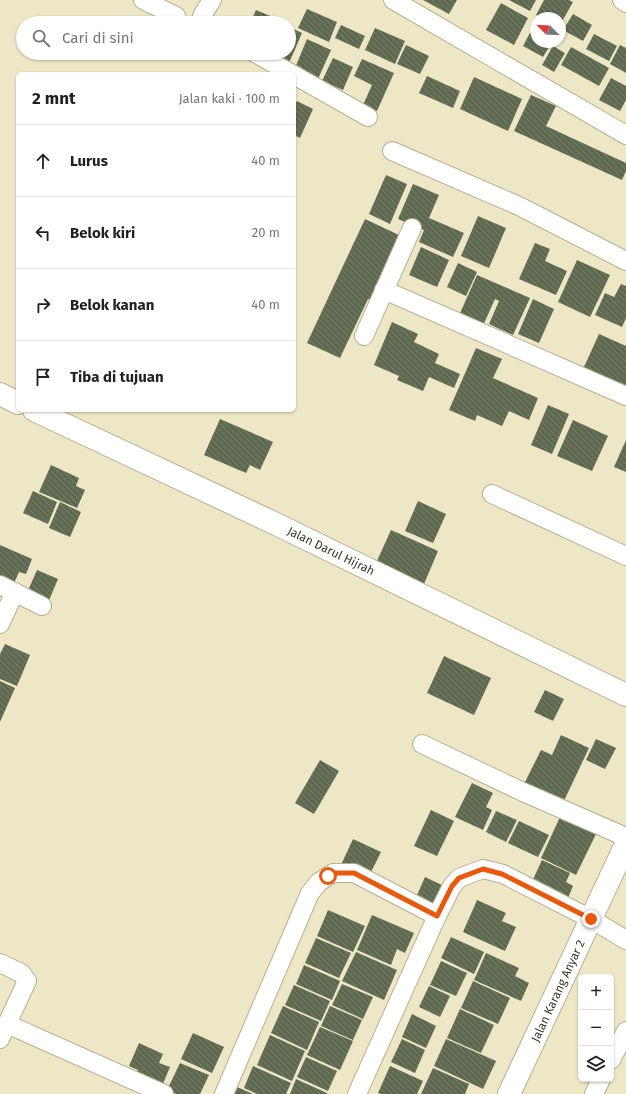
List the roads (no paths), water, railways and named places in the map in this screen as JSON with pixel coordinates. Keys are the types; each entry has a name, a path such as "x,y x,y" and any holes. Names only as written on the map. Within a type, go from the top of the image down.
{"street":[{"path":"143,0 176,16"},
{"path":"202,16 212,0"},
{"path":"393,0 626,135"},
{"path":"622,0 626,3"},
{"path":"268,60 289,72"},
{"path":"296,76 368,117"},
{"path":"392,151 519,206 626,261"},
{"path":"364,336 412,228"},
{"path":"384,290 626,396"},
{"path":"0,394 16,401"},
{"name":"Jalan Darul Hijrah","path":"38,412 276,524 626,695"},
{"path":"492,494 626,556"},
{"path":"0,624 7,589 42,606"},
{"path":"422,744 523,792 626,838"},
{"name":"Jalan Karang Anyar 2","path":"510,1094 626,844"},
{"path":"357,1094 437,916 452,886 459,878 483,869 502,874 591,919 626,940"},
{"path":"224,1094 310,893 319,882 333,873 354,873 437,916"},
{"path":"0,963 21,973 27,981 3,1032 164,1094"},
{"path":"614,1054 626,1031"},
{"path":"594,1094 600,1082"}]}
